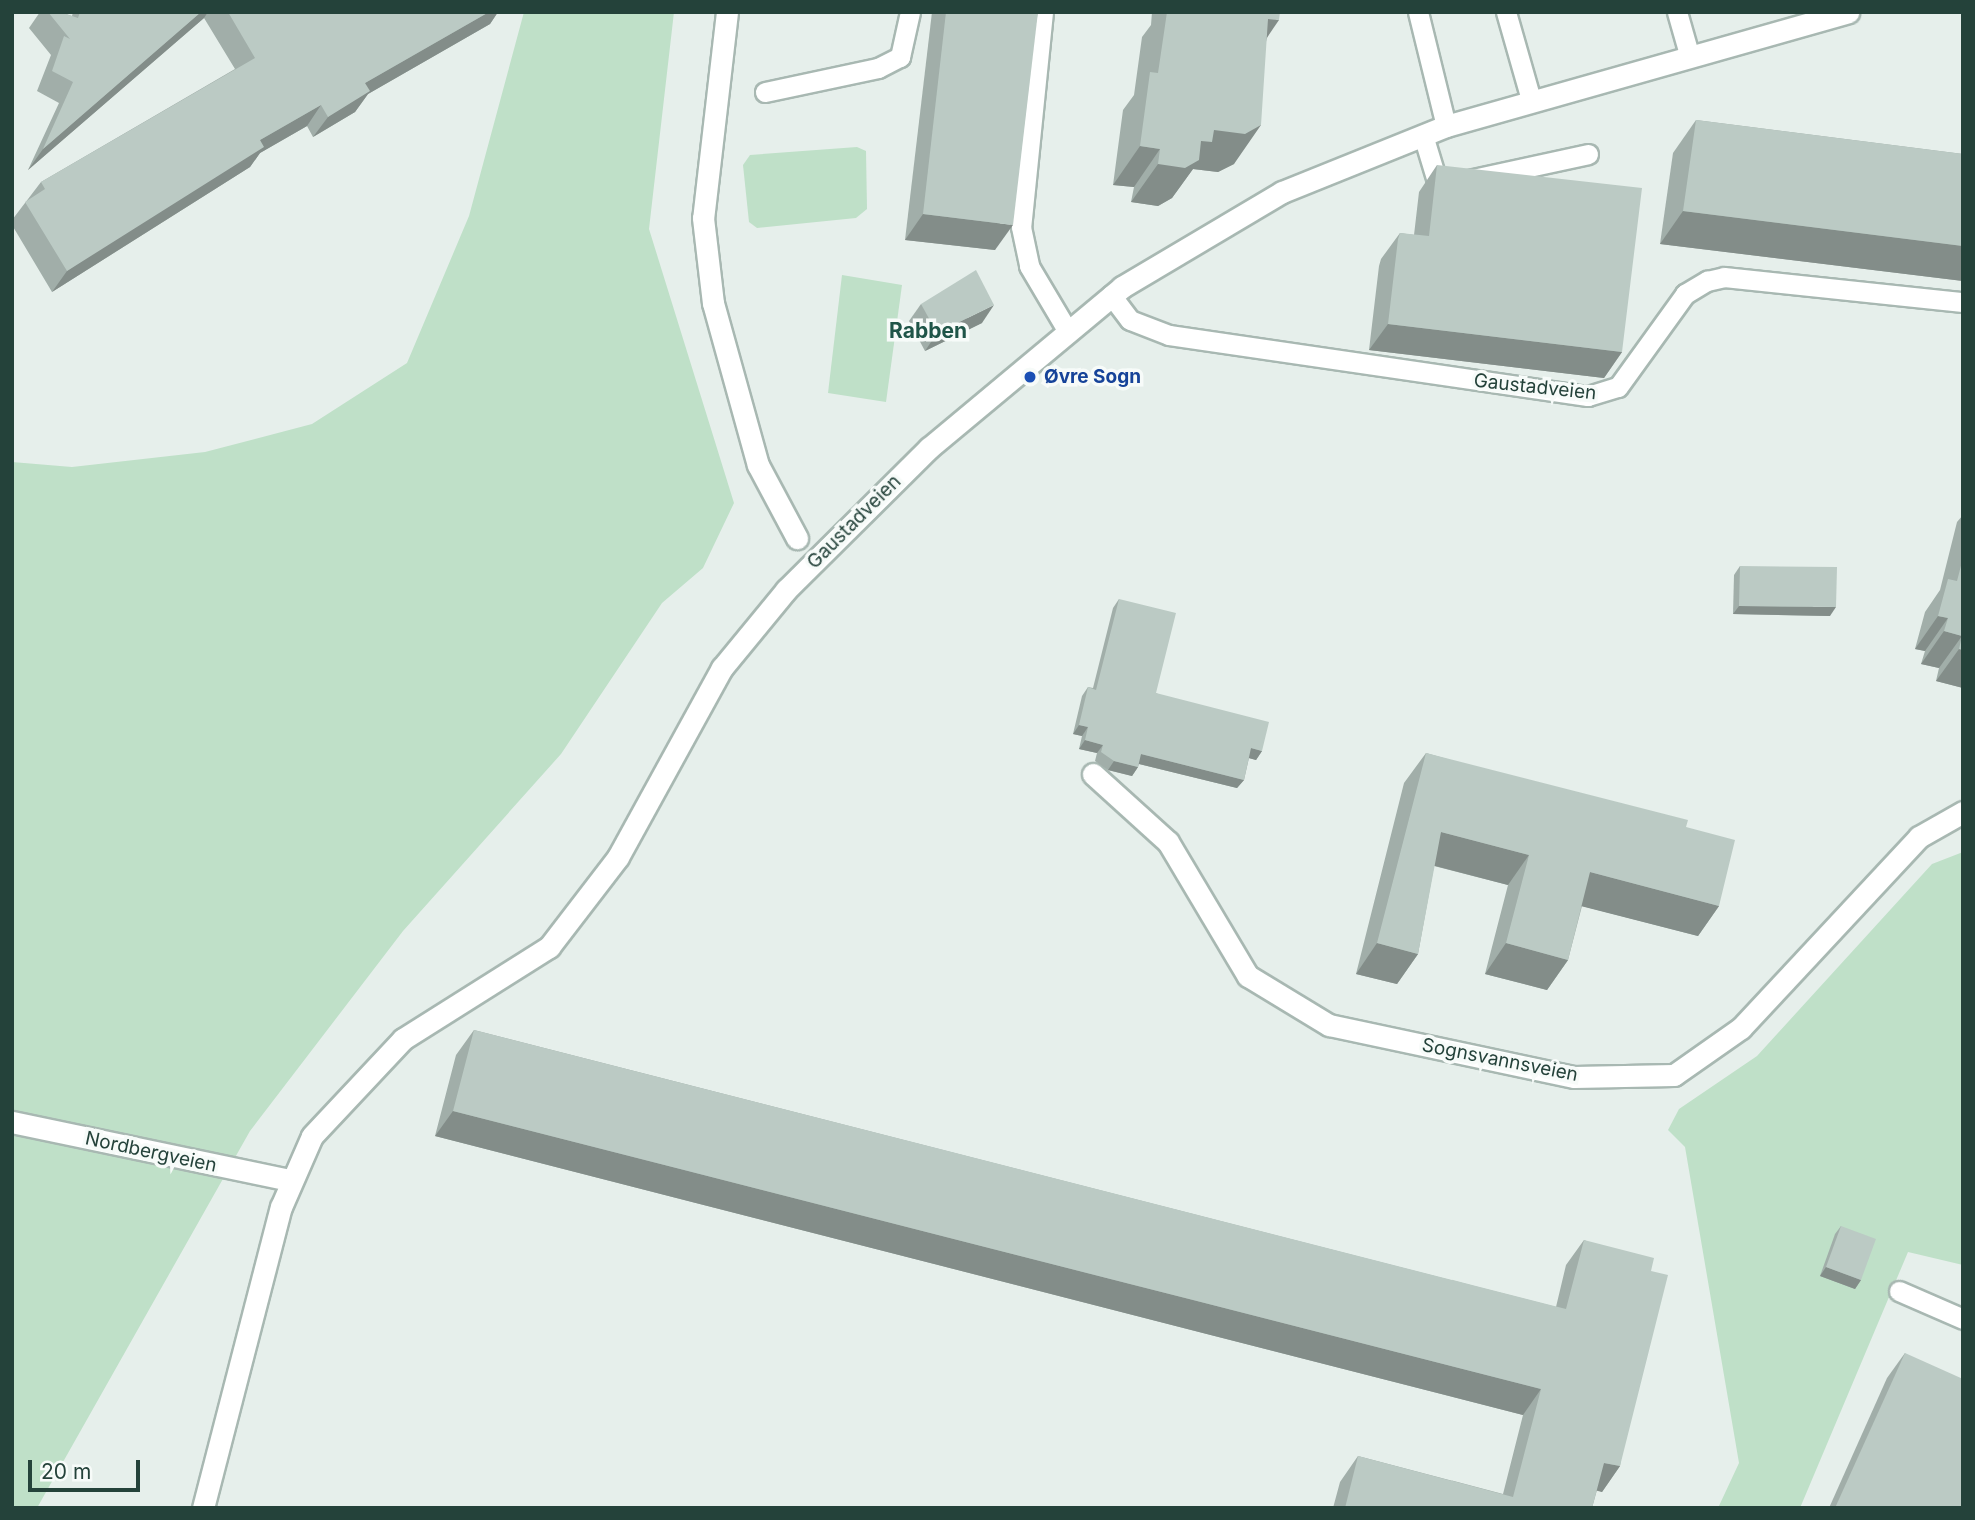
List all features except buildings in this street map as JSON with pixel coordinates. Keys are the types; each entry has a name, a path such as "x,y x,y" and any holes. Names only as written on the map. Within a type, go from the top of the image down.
{"street":[{"name":"Gaustadveien","path":"727,12 703,218 713,303 758,465 797,538"},
{"name":"Gaustadveien","path":"203,1508 290,1180 329,1114 395,1046 437,1014 522,969 576,917 638,824 674,745 722,668 786,590 929,448 1111,295 1247,210 1447,127 1689,54 1848,12"},
{"name":"Sognsvannsveien","path":"1093,774 1168,842 1248,976 1329,1025 1574,1077 1674,1075 1741,1028 1919,837 1963,812"},
{"name":"Nordbergveien","path":"12,1122 290,1180"}],"lane":[{"path":"765,92 878,68 900,57 910,12"},
{"path":"1043,12 1021,228 1028,266 1067,330"},
{"path":"1418,12 1447,127"},
{"path":"1506,12 1531,100"},
{"path":"1677,12 1689,54"},
{"path":"1423,135 1436,178 1459,182 1588,154"},
{"name":"Gaustadveien","path":"1111,295 1130,320 1169,335 1588,396 1618,387 1685,294 1707,281 1724,277 1963,302"},
{"path":"1899,1291 1963,1319"}],"green space":[{"path":"524,12 674,12 649,229 734,503 703,568 662,603 561,754 403,931 250,1131 37,1508 12,1508 12,462 72,467 205,452 312,424 407,363 469,216"},
{"path":"857,147 866,151 867,209 856,218 757,228 749,222 743,165 750,155"},
{"path":"842,275 902,285 886,402 828,393"},
{"path":"1963,852 1963,1265 1908,1252 1800,1508 1718,1508 1739,1463 1685,1147 1668,1130 1679,1109 1757,1056 1932,864"}],"place":[{"name":"Øvre Sogn","path":"1030,377"}],"district":[{"name":"Rabben","path":"928,331"}]}
